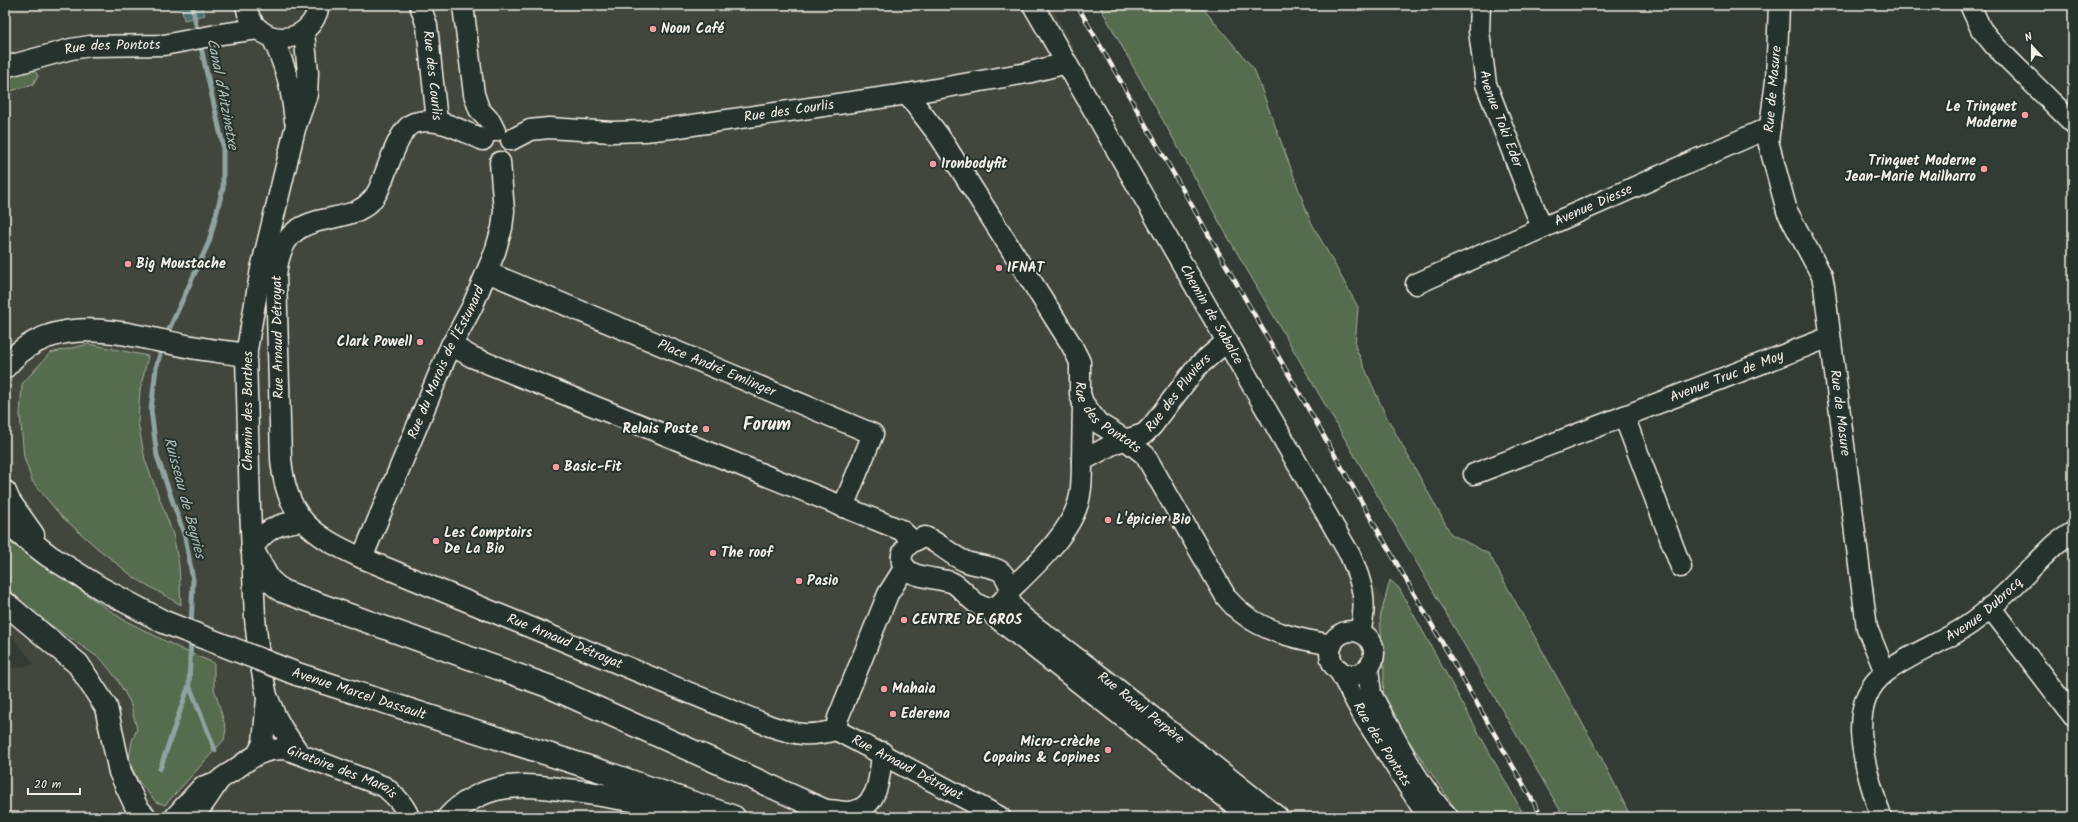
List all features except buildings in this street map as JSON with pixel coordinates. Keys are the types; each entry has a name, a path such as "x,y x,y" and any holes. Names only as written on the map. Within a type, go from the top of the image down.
{"main road":[{"path":"5,367 14,355 39,339 66,331 98,329 191,347 246,355"},
{"path":"5,492 24,522 49,556"},
{"name":"Avenue Marcel Dassault","path":"5,522 49,556 102,589 164,622 297,674 604,772 734,817"},
{"path":"252,549 269,580 282,591 548,686 833,813"},
{"path":"5,603 78,664 106,707 120,772 137,808 145,817"},
{"path":"449,817 457,808 478,796 501,788 529,786 600,794 717,817"}],"street":[{"path":"304,32 314,20 319,5"},
{"name":"Rue des Courlis","path":"420,5 426,26 437,121 497,137 530,130 549,128 612,132 645,131 907,94 1027,73 1067,63"},
{"path":"462,5 474,94 479,109 490,121 497,137 513,144 511,154 500,162 490,161 486,158 482,150 497,137"},
{"name":"Chemin de Sabalce","path":"1033,5 1350,555 1359,576 1364,594 1363,620 1360,632"},
{"name":"Avenue Toki Eder","path":"1480,5 1479,31 1486,84 1542,228"},
{"name":"Rue de Masure","path":"1779,5 1776,81 1768,141 1787,211 1822,276 1866,628 1885,672"},
{"path":"1970,5 1982,29 1994,45 2073,123"},
{"path":"221,34 246,6"},
{"name":"Chemin des Barthes","path":"246,6 248,15 265,33 285,65 291,87 295,129"},
{"name":"Rue des Pontots","path":"5,67 42,56 78,48 164,45 221,34 265,33 289,38 304,32"},
{"name":"Chemin des Barthes","path":"299,753 282,728 267,696 259,656 255,618 252,549 246,395 246,355 261,270 295,129 307,94 308,73 304,32"},
{"name":"Rue des Pontots","path":"907,94 940,137 1071,344 1080,362 1080,394 1083,404 1098,423 1126,440 1145,455 1226,597 1235,609 1257,623 1280,634 1332,645"},
{"name":"Rue Arnaud Détroyat","path":"437,121 413,123 403,131 378,192 370,203 359,210 310,223 297,229 290,236 277,263 283,478 294,509 302,521 319,536 362,558 770,726 791,733 815,735 836,730 882,752 1000,817"},
{"name":"Avenue Diesse","path":"1416,284 1770,127"},
{"name":"Rue du Marais de l'Estunard","path":"362,558 452,345 472,307 487,272 502,228 504,211 500,162"},
{"name":"Place André Emlinger","path":"487,272 873,434 843,507"},
{"name":"Avenue Truc de Moy","path":"1474,474 1830,337"},
{"name":"Rue des Pluviers","path":"1082,461 1115,443 1144,434 1152,426 1197,368 1227,341"},
{"path":"452,345 472,357 901,530 913,541 906,547 902,554 902,560 905,567"},
{"path":"989,608 1000,604 1031,570 1065,529 1075,513 1080,496 1083,404"},
{"path":"1624,416 1681,566"},
{"path":"252,549 258,540 278,524 302,521"},
{"name":"Avenue Dubrocq","path":"1885,672 1970,624 2057,543 2073,532"},
{"name":"Rue Raoul Perpère","path":"913,541 925,537 937,542 949,553 968,562 1000,571 1006,578 1010,592 1010,602 1016,611 1026,620 1278,817"},
{"name":"Rue Arnaud Détroyat","path":"836,730 838,718 888,594 905,567"},
{"name":"Rue Raoul Perpère","path":"905,567 918,576 952,583 979,605 989,608 994,616 1250,817"},
{"path":"1990,607 2073,716"},
{"path":"1346,632 1360,632 1370,639 1375,651 1374,657 1368,668 1363,672 1351,675 1339,670 1331,659 1332,645 1335,639 1346,632"},
{"name":"Rue des Pontots","path":"1368,668 1372,694 1378,707 1423,785 1435,803 1448,817"},
{"name":"Rue des Pontots","path":"1339,670 1364,717 1428,817"},
{"path":"1881,817 1864,763 1861,740 1864,702 1866,696 1869,689 1885,672"},
{"name":"Chemin des Barthes","path":"258,753 263,743 267,696"},
{"name":"Giratoire des Marais","path":"193,817 230,773 258,753 272,749 286,749 385,787 406,809 409,817"},
{"path":"833,813 849,812 864,807 879,784 882,752"},
{"path":"175,817 202,787 230,773"}],"shaded area":[{"path":"5,5 1051,5 1227,341 1342,542 1384,599 1380,618 1384,669 1383,703 1457,811 1464,817 5,817 5,669 35,665 5,627"}],"green space":[{"path":"1099,5 1200,5 1254,69 1310,220 1358,307 1355,346 1384,412 1451,534 1489,554 1601,757 1631,817 1564,817 1221,225"},
{"path":"27,70 35,71 38,76 33,84 5,93 5,77"},
{"path":"89,344 148,356 140,390 138,422 145,460 173,534 179,565 181,605 135,578 96,547 61,516 32,481 24,457 20,415 22,384 50,353"},
{"path":"5,539 124,620 183,650 214,663 214,688 226,729 224,740 165,805 156,802 139,782 132,768 129,758 132,741 137,729 130,702 117,679 102,660 39,617 5,586"},
{"path":"1390,580 1399,588 1525,817 1464,817 1457,811 1383,703 1384,669 1380,618"}],"water":[{"path":"181,5 202,5 205,15 184,20"}],"waterway":[{"name":"Canal d'Aitzinetxe","path":"192,5 198,35"},
{"name":"Ruisseau de Beyries","path":"166,336 209,242 223,188 223,145 200,43"},
{"name":"Ruisseau de Beyries","path":"162,347 156,368 151,410 157,456 185,537 193,580 191,628"},
{"name":"Ruisseau de Beyries","path":"191,638 189,685 215,750"},
{"path":"160,769 189,685"}],"railway":[{"path":"1077,5 1542,817"}],"place":[{"name":"Noon Café","path":"653,29"},
{"name":"Le Trinquet Moderne","path":"2025,115"},
{"name":"Ironbodyfit","path":"933,164"},
{"name":"Trinquet Moderne Jean-Marie Mailharro","path":"1984,169"},
{"name":"Big Moustache","path":"128,264"},
{"name":"IFNAT","path":"999,268"},
{"name":"Clark Powell","path":"420,342"},
{"name":"Relais Poste","path":"706,429"},
{"name":"Basic-Fit","path":"556,467"},
{"name":"L'épicier Bio","path":"1108,520"},
{"name":"Les Comptoirs De La Bio","path":"436,541"},
{"name":"The roof","path":"713,553"},
{"name":"Pasio","path":"799,581"},
{"name":"CENTRE DE GROS","path":"904,620"},
{"name":"Mahaia","path":"884,689"},
{"name":"Ederena","path":"893,714"},
{"name":"Micro-crèche Copains & Copines","path":"1108,750"}],"district":[{"name":"Forum","path":"767,425"}]}
